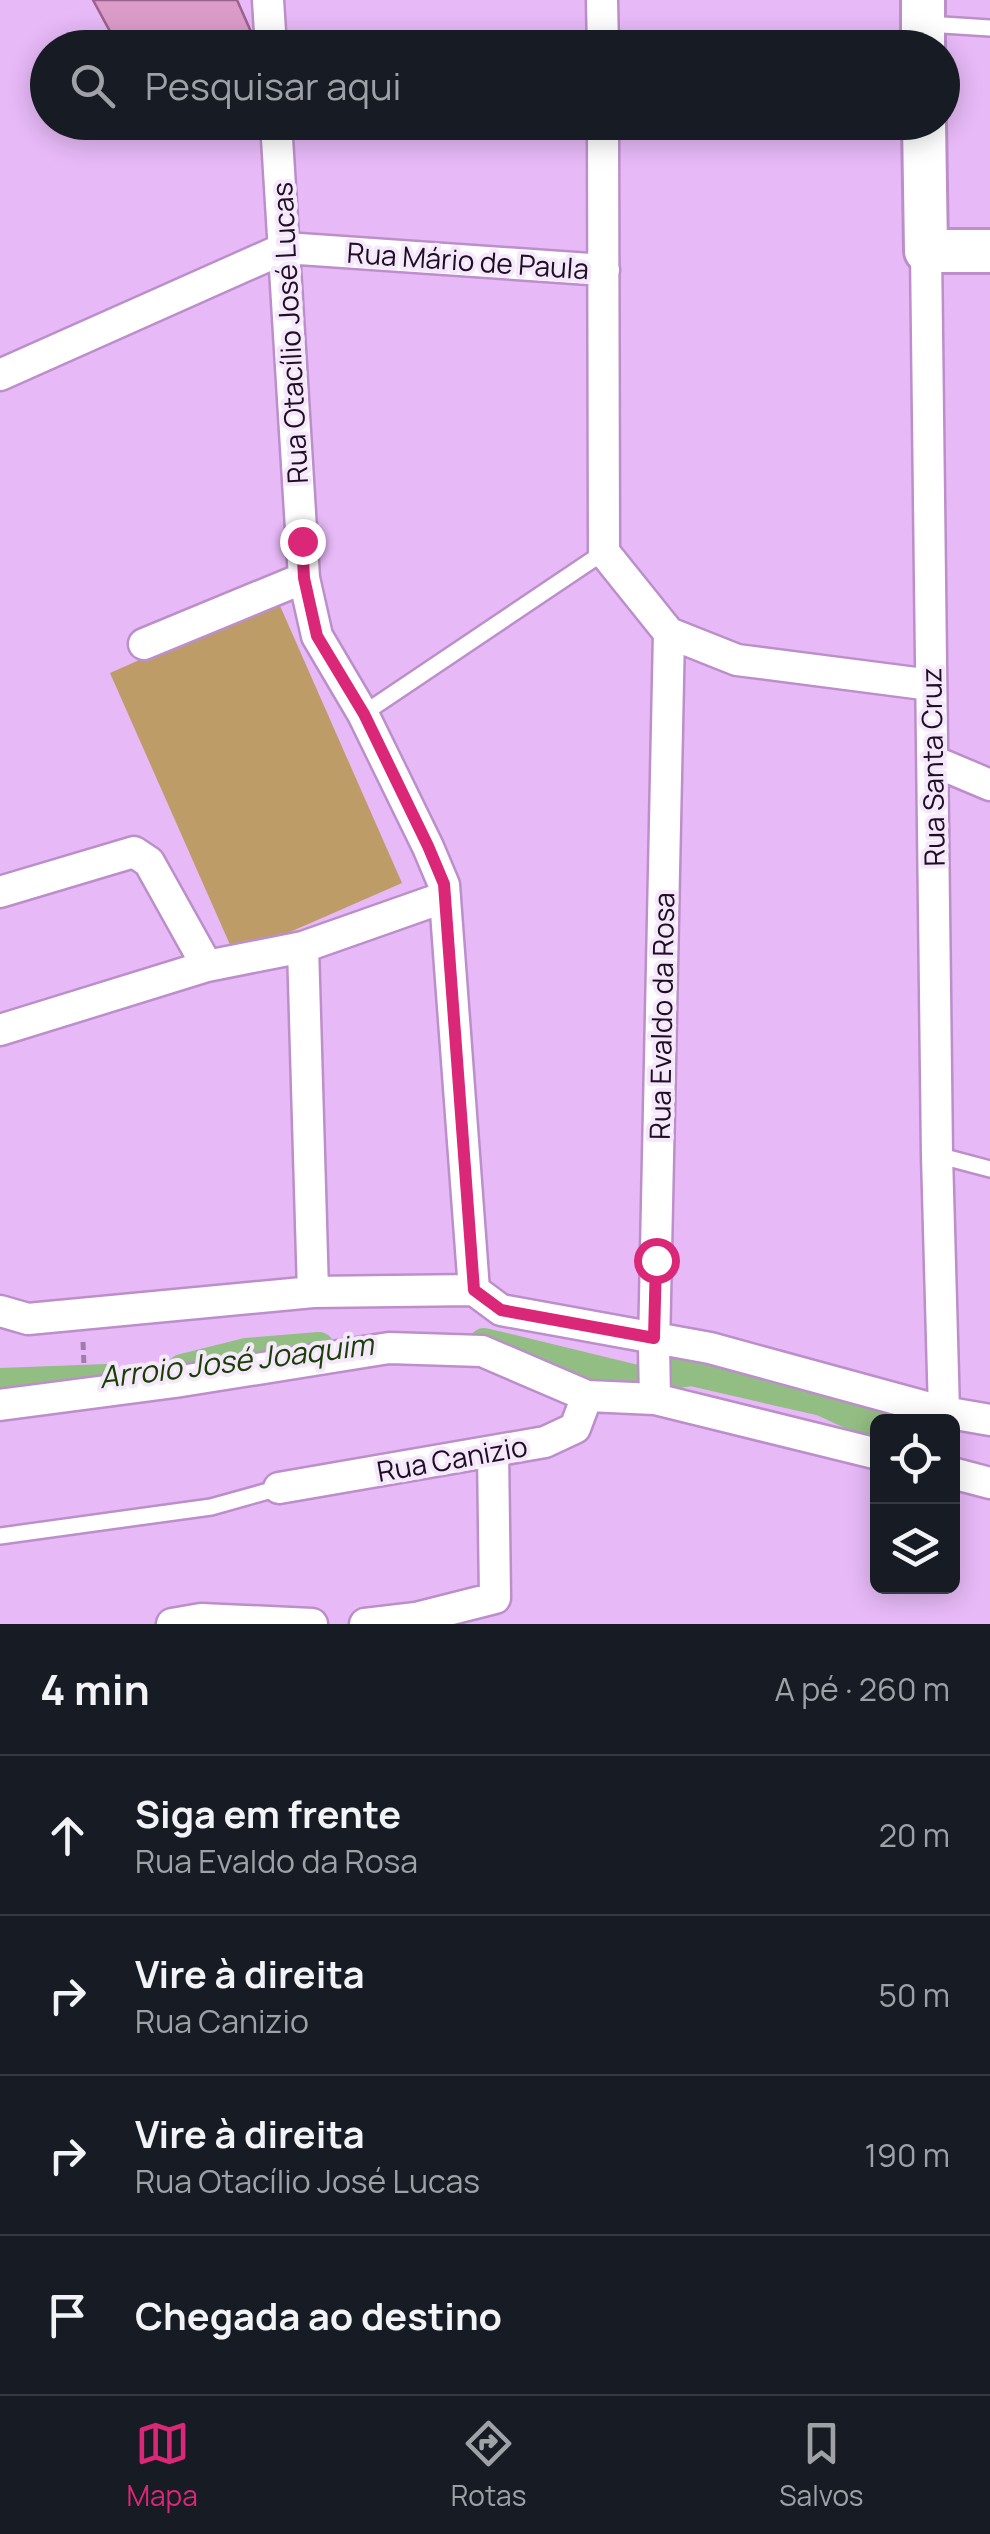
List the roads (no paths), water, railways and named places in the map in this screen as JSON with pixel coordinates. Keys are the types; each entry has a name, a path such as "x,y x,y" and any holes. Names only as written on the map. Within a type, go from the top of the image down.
{"main road":[{"name":"Rua Santa Cruz","path":"924,140 926,251"},
{"path":"926,251 990,251"}],"street":[{"path":"268,0 270,30"},
{"path":"602,0 602,30"},
{"name":"Rua Otacílio José Lucas","path":"277,140 304,578 317,636 364,714 444,884 474,1290"},
{"path":"603,140 604,552 670,634 737,660 931,684"},
{"name":"Rua Mário de Paula","path":"0,376 285,248 604,270"},
{"name":"Rua Santa Cruz","path":"926,251 944,1412"},
{"path":"144,644 304,578"},
{"name":"Rua Evaldo da Rosa","path":"655,1395 670,634"},
{"path":"932,762 990,785"},
{"path":"0,892 134,852 149,862 207,966"},
{"path":"0,1030 207,966 303,947 446,897"},
{"path":"303,947 313,1292"},
{"path":"0,1311 28,1319 313,1292 474,1290 501,1310 654,1342 710,1348 944,1412 990,1420"},
{"path":"1,1404 175,1382 389,1348 482,1352 586,1396 655,1395 870,1452"},
{"name":"Rua Canizio","path":"279,1488 545,1442 575,1428 586,1396"},
{"path":"365,1624 416,1618 495,1598 493,1450"},
{"path":"960,1475 990,1483"},
{"path":"172,1624 201,1619 312,1624"}],"lane":[{"path":"923,24 990,28"},
{"path":"364,714 604,552"},
{"path":"938,1156 990,1169"},
{"name":"Rua Canizio","path":"0,1536 211,1507 279,1488"}],"waterway":[{"name":"Arroio José Joaquim","path":"484,1343 637,1380 691,1371 822,1401 870,1423"},
{"name":"Arroio José Joaquim","path":"182,1369 246,1353 319,1347"},
{"name":"Arroio José Joaquim","path":"0,1383 107,1379"}]}
